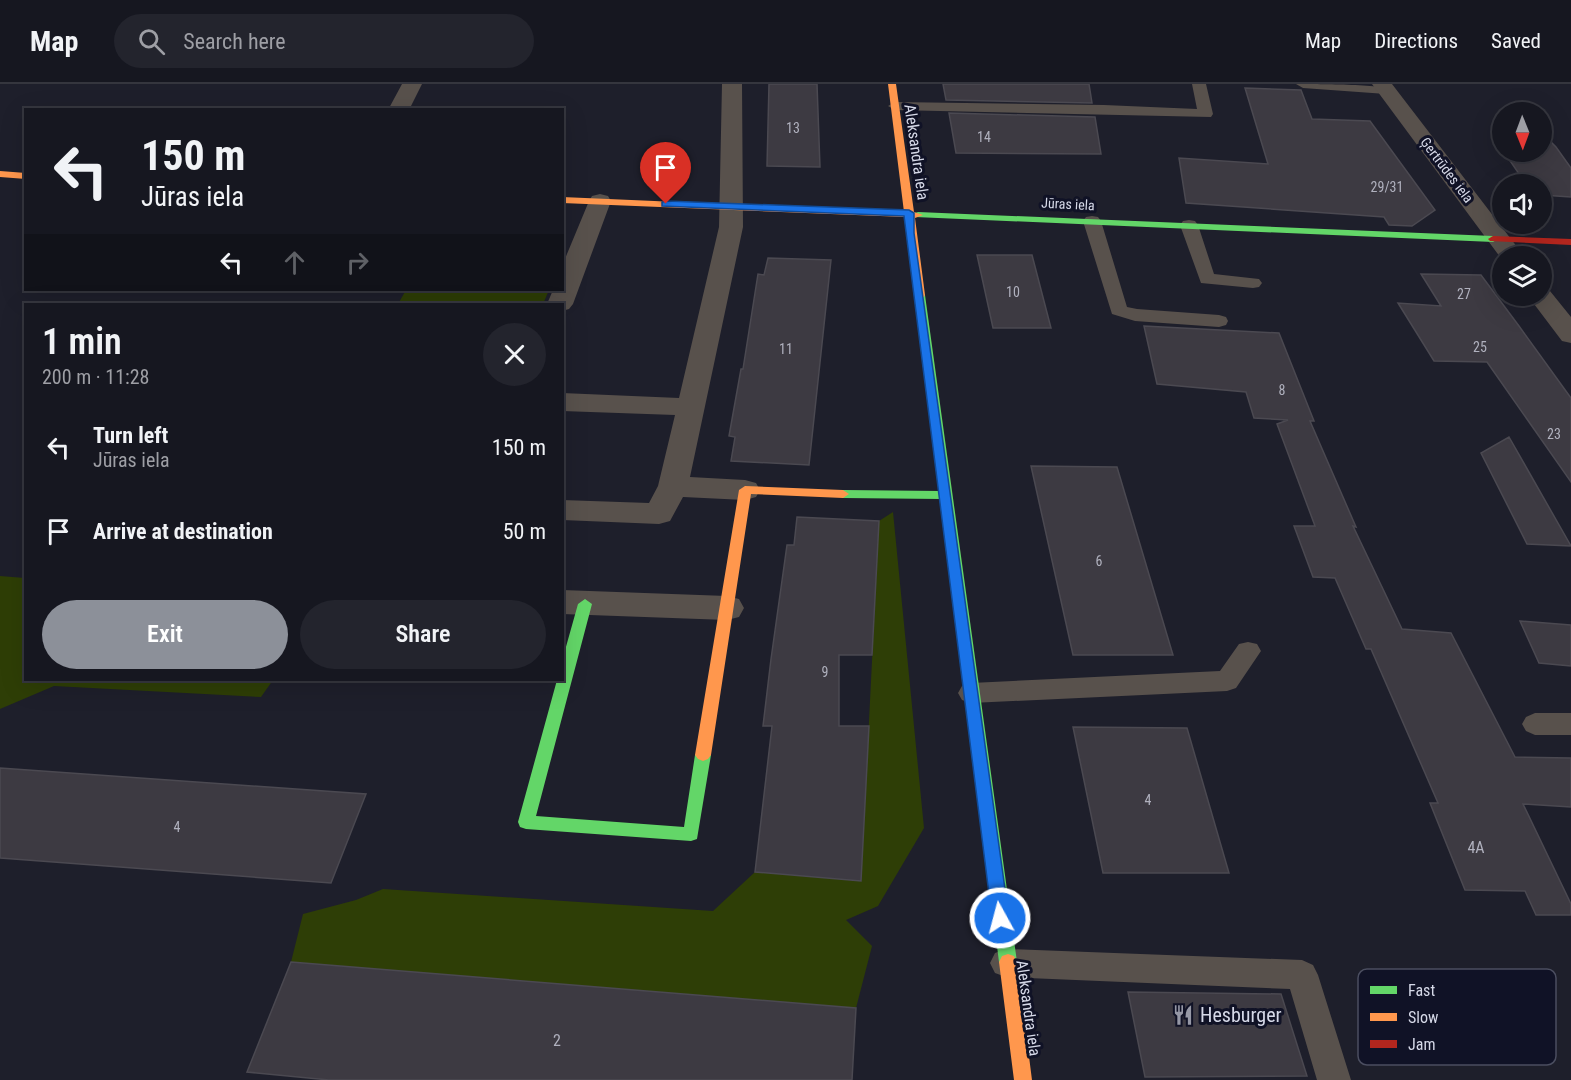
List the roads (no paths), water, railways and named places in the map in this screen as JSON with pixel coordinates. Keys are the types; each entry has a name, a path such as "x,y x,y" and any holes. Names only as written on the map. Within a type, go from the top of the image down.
{"street":[{"path":"399,108 411,84"},
{"path":"564,510 659,514 673,486 731,226 732,84"},
{"name":"Aleksandra iela","path":"892,84 909,213 909,233 1023,1080"},
{"name":"Ģertrūdes iela","path":"1384,87 1504,246"},
{"path":"0,174 24,176"},
{"name":"Jūras iela","path":"564,200 1571,242"},
{"path":"560,303 600,201"},
{"path":"1549,306 1571,334"},
{"path":"564,402 691,407"},
{"path":"673,486 886,496 946,495"},
{"path":"557,681 526,822 691,834 745,490"},
{"path":"564,649 574,603 727,608"}],"lane":[{"path":"895,106 1104,109 1206,114 1199,84"},
{"path":"1303,84 1384,87"},
{"path":"1092,221 1119,310 1135,315 1219,321"},
{"path":"1190,225 1207,279 1253,283"},
{"path":"971,693 1227,681 1248,651"},
{"path":"1535,724 1571,724"},
{"path":"1006,963 1302,975 1334,1080"}],"place":[{"name":"Hesburger","path":"1183,1015"}]}
